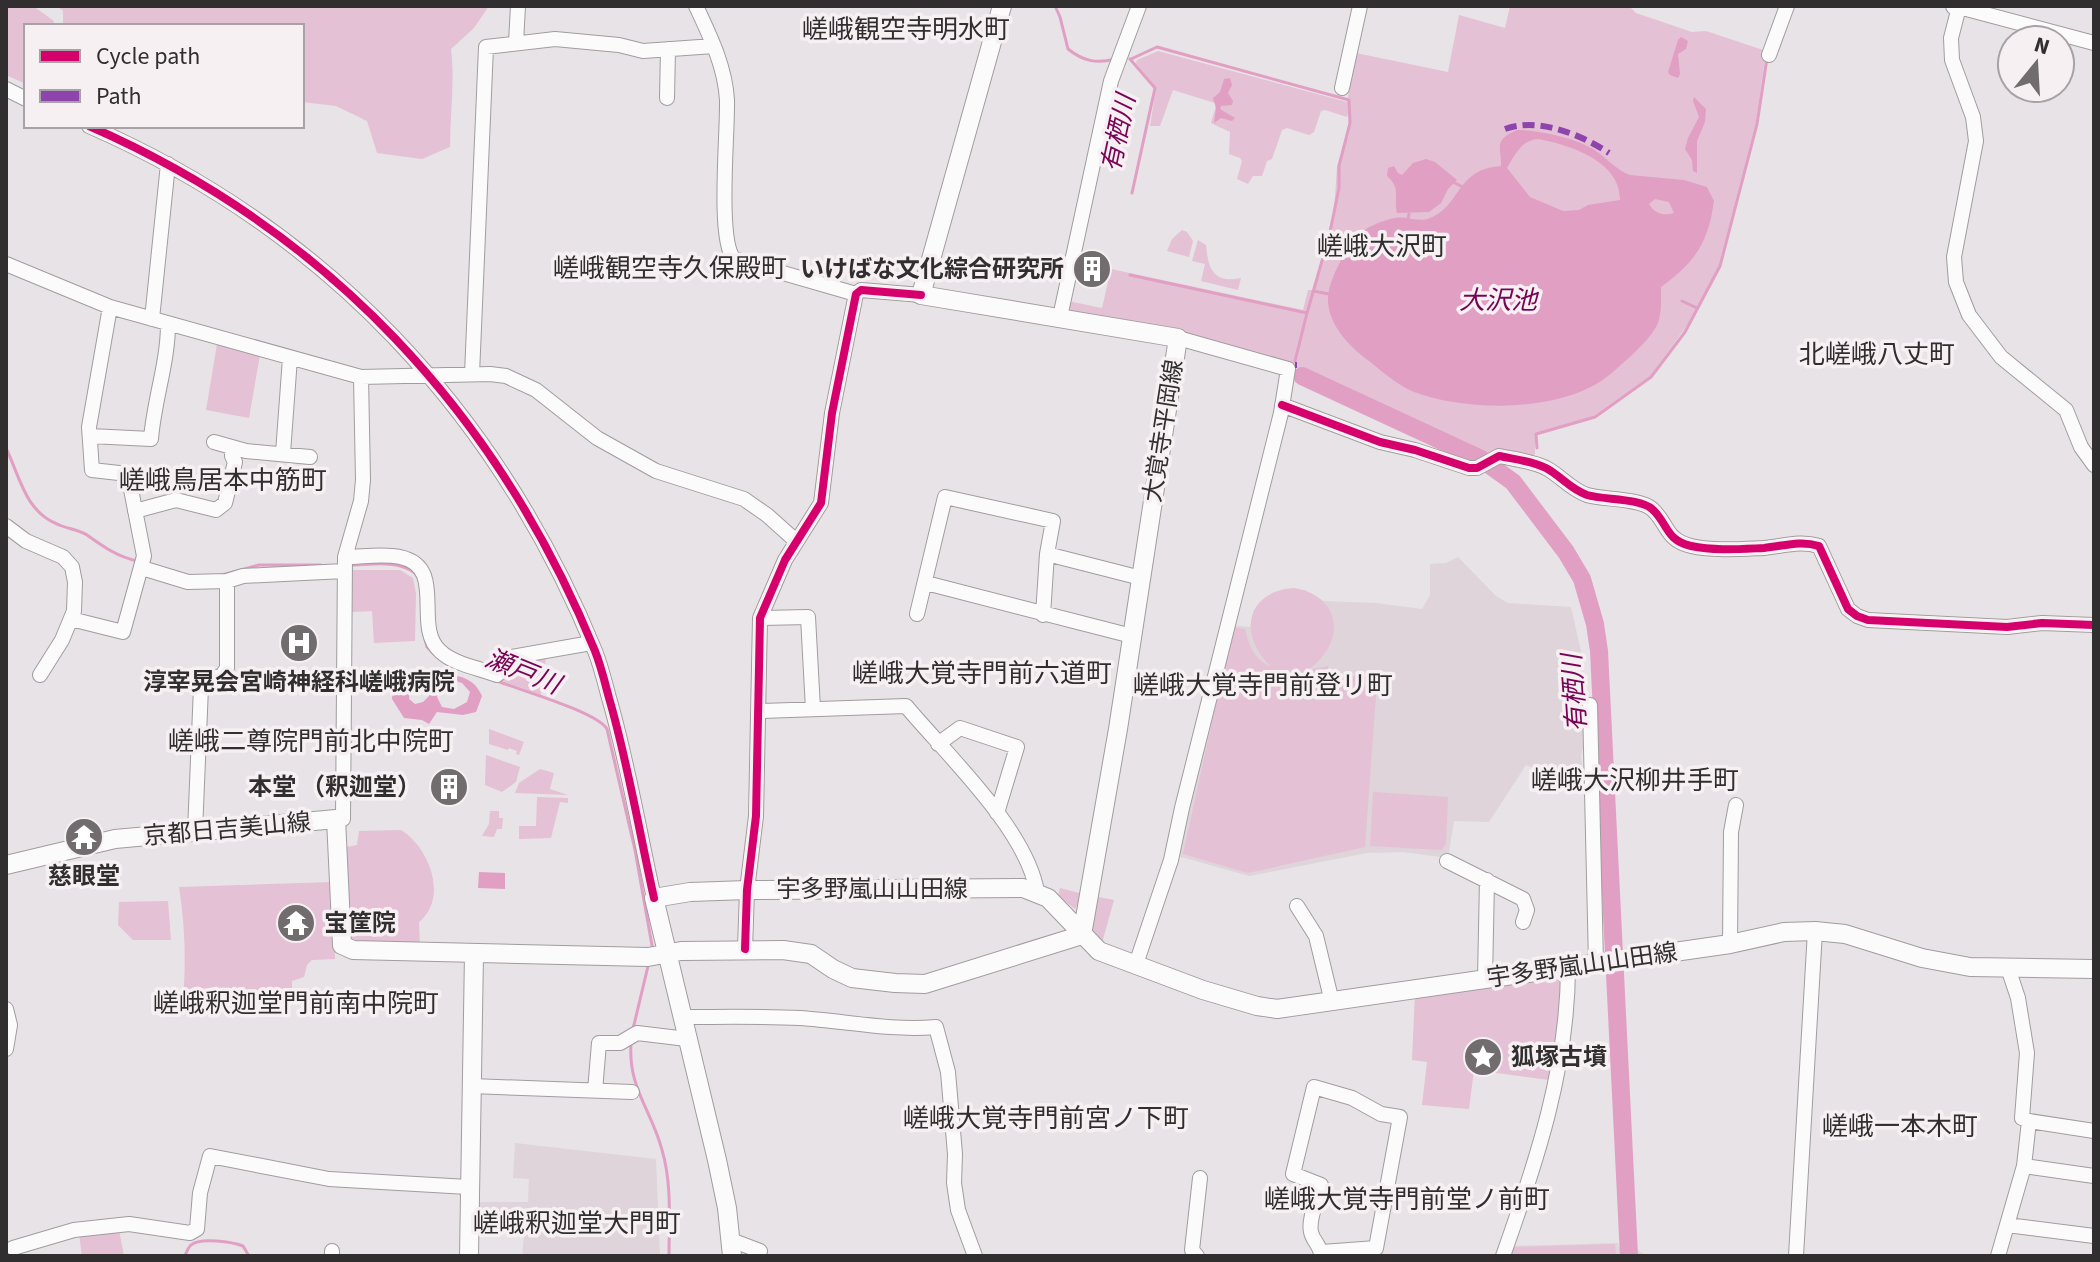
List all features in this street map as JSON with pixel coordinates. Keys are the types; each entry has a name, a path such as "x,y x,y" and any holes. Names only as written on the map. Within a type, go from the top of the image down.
{"main road":[{"path":"921,295 1002,6"},
{"name":"大覚寺平岡線","path":"921,295 1178,338 1082,935"},
{"name":"京都日吉美山線","path":"6,865 115,839 336,819 342,945 345,948 474,954"},
{"name":"宇多野嵐山山田線","path":"654,898 690,892 747,890 1010,888 1037,892 1056,905 1099,951 1203,990 1277,1009 1730,944 1784,932 1845,934 1922,958 1970,967 2094,969"},
{"path":"654,898 657,956 682,1017 717,1160 731,1248"},
{"path":"469,1256 474,954 657,956 745,949 783,950 811,954 852,978 925,984 1082,935"}],"street":[{"path":"516,43 518,6"},
{"path":"696,6 721,65 727,98 726,214 729,254 734,259 856,294"},
{"path":"1060,317 1111,81 1139,6"},
{"path":"1342,88 1360,6"},
{"path":"1769,55 1787,6"},
{"path":"2094,43 1958,6 1951,38 1952,60 1973,117 1976,141 1954,257 1956,282 1969,315 2001,357 2066,410 2081,447 2094,465"},
{"path":"472,374 486,47 555,39 619,45 643,51 714,46"},
{"path":"667,98 668,49"},
{"path":"6,89 24,98"},
{"path":"93,128 203,183 258,219 314,262 376,318 431,376 466,423 544,539 591,643 621,737 654,898"},
{"path":"152,319 168,164"},
{"path":"6,264 110,307 361,377 506,376 536,390 597,438 656,471 744,499 796,541"},
{"path":"745,949 747,890 756,816 760,618 785,560 821,503 832,413 856,294 861,290 921,295"},
{"path":"71,619 123,632 143,564 128,474 92,470 89,427 110,307"},
{"path":"90,436 151,439 168,346 168,324"},
{"path":"1136,964 1171,860 1282,405 1288,369 1178,338"},
{"path":"283,453 290,358"},
{"path":"336,819 343,819 344,564 361,501 363,480 361,377"},
{"path":"1282,405 1380,442 1469,468 1499,456 1536,464 1583,494 1607,500 1627,500 1652,508 1671,536 1678,542 1692,546 1730,549 1807,543 1819,546 1848,609 1868,620 2007,627 2042,623 2094,625"},
{"path":"214,442 232,449 310,457"},
{"path":"135,511 176,500 216,510 225,503 235,462 232,449"},
{"path":"917,614 945,497 1053,521 1047,554 1043,615"},
{"path":"6,526 26,541 63,557 72,567 74,611 62,640 40,675"},
{"path":"1047,554 1141,578"},
{"path":"143,564 188,582 227,581 243,576 399,557 412,561 423,571 427,579 430,633 436,648 450,658 497,675 500,659 591,643"},
{"path":"195,832 201,687 212,677 221,677 227,668 227,581"},
{"path":"926,583 1132,636"},
{"path":"760,618 808,617 813,709"},
{"path":"1590,705 1607,961"},
{"path":"759,711 906,706 1023,848 1037,892"},
{"path":"938,744 960,728 1017,747 997,813"},
{"path":"1730,944 1731,832 1736,805"},
{"path":"1447,861 1523,899 1527,910 1523,922"},
{"path":"1485,979 1487,880"},
{"path":"1297,906 1316,936 1332,1002"},
{"path":"1796,1256 1815,931"},
{"path":"1503,1256 1538,1159 1555,1084 1567,1020 1568,967"},
{"path":"2008,968 2018,998 2027,1053 2022,1118 2094,1131"},
{"path":"6,1009 10,1038 6,1049"},
{"path":"682,1017 802,1018 874,1027 936,1027 948,1072 958,1210 975,1256"},
{"path":"595,1091 599,1043 620,1043 632,1035 687,1039"},
{"path":"471,1086 632,1092"},
{"path":"1314,1087 1352,1098 1381,1114 1400,1117 1376,1248 1321,1254 1310,1228 1321,1185 1293,1174 1314,1087"},
{"path":"1998,1256 2024,1166 2029,1121"},
{"path":"10,1245 74,1230 129,1224 190,1233 197,1229 200,1193 210,1156 329,1179 468,1187"},
{"path":"2024,1166 2094,1176"},
{"path":"1197,1256 1192,1250 1200,1178"},
{"path":"2007,1225 2094,1236"},
{"path":"731,1248 760,1251"}],"shaded area":[{"path":"6,6 33,6 54,21 53,24 24,24 24,83 6,75"},
{"path":"57,6 489,6 474,28 451,49 450,147 422,159 377,153 367,121 336,106 304,102 304,24 63,24 63,11"},
{"path":"1510,6 1629,6 1636,13 1692,32 1706,31 1766,51 1756,122 1718,268 1688,324 1650,376 1592,417 1535,433 1535,454 1531,457 1485,458 1309,377 1293,365 1069,311 1068,301 1102,308 1111,269 1303,310 1308,290 1313,290 1334,211 1337,167 1349,123 1348,113 1347,117 1321,111 1314,132 1309,135 1287,128 1282,130 1262,176 1253,176 1248,184 1237,179 1242,161 1229,154 1230,132 1211,123 1215,103 1173,90 1160,126 1150,126 1156,88 1136,63 1137,60 1158,51 1347,102 1356,53 1448,72 1459,15 1505,28"},
{"path":"1182,230 1193,241 1189,257 1167,251 1172,239"},
{"path":"1198,240 1206,245 1208,261 1218,276 1224,279 1241,278 1238,290 1201,281 1205,264 1192,261"},
{"path":"217,344 260,355 249,418 206,410"},
{"path":"1458,557 1496,596 1508,603 1571,607 1582,656 1585,738 1581,756 1584,787 1526,765 1489,822 1454,821 1448,858 1403,852 1367,853 1249,876 1178,856 1230,625 1250,627 1261,602 1272,593 1284,589 1305,590 1323,601 1422,609 1430,595 1430,564 1446,563"},
{"path":"351,570 400,570 413,578 416,594 415,641 374,643 372,611 352,612"},
{"path":"1294,588 1322,601 1334,623 1328,647 1308,670 1328,666 1329,675 1375,677 1377,681 1365,847 1248,873 1183,854 1233,627 1245,629 1253,651 1271,667 1254,642 1252,617 1265,598 1277,591"},
{"path":"546,657 541,695 500,680 503,662"},
{"path":"489,729 524,742 519,755 509,748 489,744"},
{"path":"486,755 520,767 516,782 502,792 485,785"},
{"path":"540,769 554,773 550,789 568,795 515,793 519,783"},
{"path":"1373,792 1448,797 1446,843 1442,850 1370,846"},
{"path":"537,797 568,798 568,803 560,802 551,838 519,839 519,826 536,826"},
{"path":"490,811 499,811 499,818 503,818 502,829 497,829 494,837 482,836 489,824"},
{"path":"401,830 420,848 432,873 433,900 419,922 420,946 360,944 348,938 346,847 357,845 359,831"},
{"path":"333,882 335,959 312,960 304,977 292,981 292,990 182,1013 185,950 179,887"},
{"path":"1060,888 1083,894 1075,909 1058,896"},
{"path":"1093,896 1114,900 1102,943 1091,932"},
{"path":"168,901 171,940 133,940 118,925 119,902"},
{"path":"1562,972 1562,1016 1549,1080 1474,1070 1469,1109 1422,1105 1427,1062 1412,1060 1415,994"},
{"path":"515,1143 656,1159 660,1256 522,1256 526,1215 473,1214 473,1202 528,1202 529,1179 513,1178"},
{"path":"119,1230 124,1256 82,1256 79,1234"},
{"path":"1618,1243 1619,1247 1633,1248 1648,1256 1507,1256 1511,1246"},
{"path":"1615,1244 1616,1256 1509,1256 1513,1247"}],"water":[{"path":"1681,37 1688,41 1686,49 1678,54 1678,78 1668,72"},
{"path":"1230,78 1232,85 1228,93 1232,105 1221,106 1220,109 1235,118 1232,121 1221,118 1214,123 1216,108 1213,98 1220,92 1224,79"},
{"path":"1694,97 1706,109 1705,122 1697,141 1697,173 1693,171 1692,160 1685,149 1699,117"},
{"name":"大沢池","path":"1526,130 1567,138 1593,149 1630,175 1684,180 1707,187 1714,201 1704,241 1683,269 1661,287 1660,314 1653,332 1631,356 1598,383 1556,399 1507,406 1458,403 1414,392 1385,374 1342,336 1328,302 1332,279 1343,256 1357,260 1358,256 1345,252 1353,239 1366,229 1395,218 1419,220 1438,214 1475,174 1501,166 1501,141 1509,134","holes":["1538,139 1579,151 1603,166 1612,175 1620,200 1563,211 1530,197 1507,168 1523,145","1655,199 1669,202 1674,213 1663,214 1654,210 1649,204"]},
{"path":"1426,159 1435,162 1457,180 1441,203 1429,212 1397,213 1396,189 1387,176 1388,168 1394,166 1402,175 1413,163"},
{"path":"441,674 466,679 475,685 482,696 476,712 463,715 437,712 429,724 404,718 392,699 393,687 414,678","holes":["449,679 462,683 470,692 467,702 454,709 442,707 437,697 439,685","421,683 430,690 429,696 415,704 409,699 410,688"]},
{"path":"479,872 505,873 505,889 478,888"}],"waterway":[{"name":"有栖川","path":"1055,6 1068,49 1090,60 1115,59"},
{"path":"1131,59 1157,47 1349,100 1350,123 1339,166 1339,188 1330,232"},
{"path":"1537,448 1536,434 1595,417 1651,377 1685,332 1720,266 1757,124 1767,58"},
{"name":"有栖川","path":"1130,59 1155,88 1132,193"},
{"path":"1455,183 1461,186"},
{"path":"1408,219 1409,214"},
{"path":"1307,313 1324,254"},
{"name":"有栖川","path":"1130,275 1307,313 1295,361"},
{"path":"1313,291 1329,294"},
{"path":"1682,301 1697,308"},
{"name":"有栖川","path":"1302,376 1481,459 1513,482 1566,552 1582,579 1599,651 1629,1256"},
{"name":"瀬戸川","path":"6,448 30,502 46,518 84,533 116,554 137,561"},
{"name":"瀬戸川","path":"348,565 391,564 415,573"},
{"name":"瀬戸川","path":"222,575 259,565 321,565"},
{"name":"瀬戸川","path":"423,631 427,647 435,655"},
{"name":"瀬戸川","path":"497,681 574,709 607,729 635,850 653,951"},
{"name":"瀬戸川","path":"633,1029 649,962"},
{"name":"瀬戸川","path":"631,1044 633,1074 658,1136 665,1163 669,1256"},
{"path":"185,1256 191,1245 209,1241 243,1246 249,1256"}],"marked path":[{"path":"1505,129 1545,126 1572,134 1609,153"}],"cycle path":[{"path":"93,128 175,169 255,218 328,275 394,338 455,407 508,483 555,564 595,651 622,747 654,898"},
{"path":"745,949 747,890 756,816 760,618 785,560 821,503 832,413 856,294 861,290 921,295"},
{"path":"1282,405 1380,442 1469,468 1477,468 1499,456 1535,464 1587,495 1646,505 1657,514 1676,540 1691,546 1709,549 1764,548 1799,543 1819,546 1848,609 1868,620 2007,627 2042,623 2094,625"}],"place":[{"name":"いけばな文化綜合研究所","path":"1092,269"},
{"name":"淳宰晃会宮崎神経科嵯峨病院","path":"299,643"},
{"name":"本堂 （釈迦堂）","path":"449,787"},
{"name":"慈眼堂","path":"84,837"},
{"name":"宝筐院","path":"296,923"},
{"name":"狐塚古墳","path":"1483,1057"}],"district":[{"name":"嵯峨観空寺明水町","path":"906,29"},
{"name":"嵯峨大沢町","path":"1382,246"},
{"name":"嵯峨観空寺久保殿町","path":"670,268"},
{"name":"北嵯峨八丈町","path":"1877,354"},
{"name":"嵯峨鳥居本中筋町","path":"223,480"},
{"name":"嵯峨大覚寺門前六道町","path":"982,673"},
{"name":"嵯峨大覚寺門前登リ町","path":"1263,685"},
{"name":"嵯峨二尊院門前北中院町","path":"311,741"},
{"name":"嵯峨大沢柳井手町","path":"1635,780"},
{"name":"嵯峨釈迦堂門前南中院町","path":"296,1003"},
{"name":"嵯峨大覚寺門前宮ノ下町","path":"1046,1118"},
{"name":"嵯峨一本木町","path":"1900,1126"},
{"name":"嵯峨大覚寺門前堂ノ前町","path":"1407,1199"},
{"name":"嵯峨釈迦堂大門町","path":"577,1223"}]}
